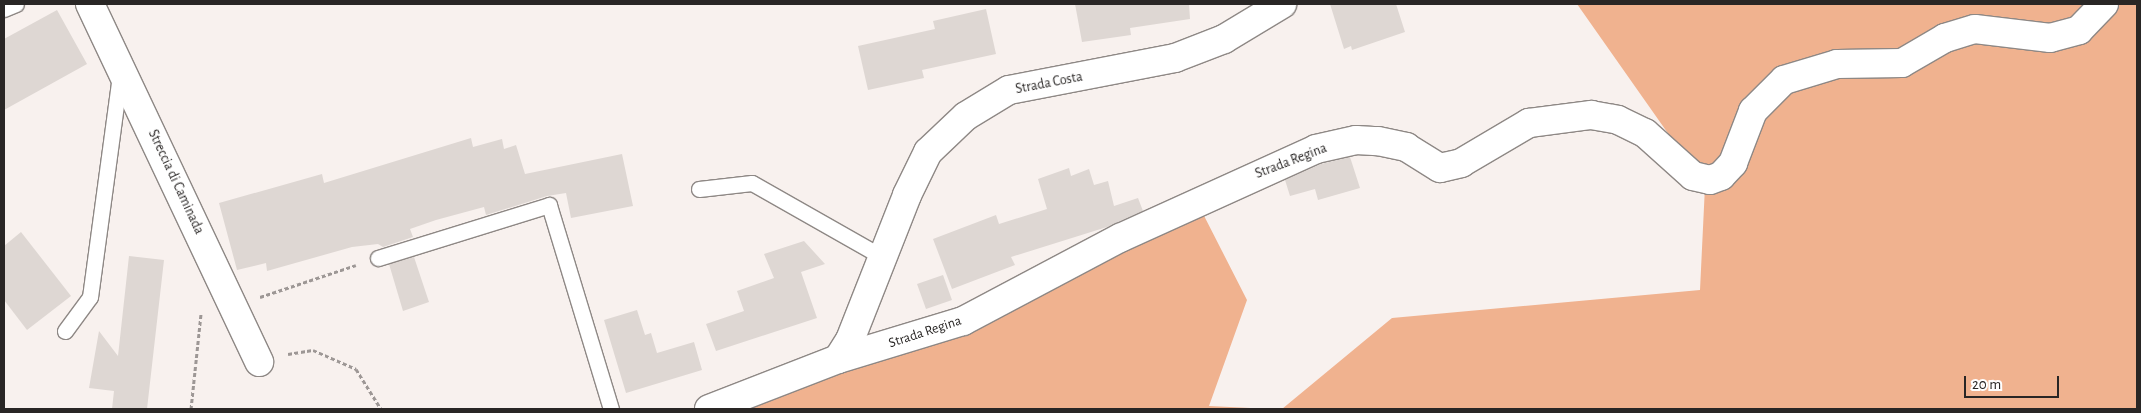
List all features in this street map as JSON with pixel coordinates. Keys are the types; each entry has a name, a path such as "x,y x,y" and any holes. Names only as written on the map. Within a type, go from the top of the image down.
{"street":[{"name":"Streccia di Caminada","path":"90,4 121,66 259,362"},
{"name":"Strada Costa","path":"838,359 850,340 884,258 907,195 928,152 966,116 1009,90 1175,58 1224,40 1282,4"},
{"name":"Strada Regina","path":"709,409 838,359 963,321 1120,238 1316,149 1356,140 1378,141 1406,147 1440,168 1461,163 1530,123 1591,115 1618,120 1645,133 1693,176 1710,180 1721,176 1733,163 1753,112 1784,80 1837,64 1902,63 1944,38 1975,29 2050,38 2079,30 2104,4"}],"lane":[{"path":"4,9 16,4"},
{"path":"65,331 90,297 121,66"},
{"path":"699,189 752,183 884,258"},
{"path":"378,258 549,204 611,409"}],"path":[{"path":"233,306 378,258"},
{"path":"191,409 202,308"},
{"path":"259,362 313,350 356,369 380,409"}],"shaded area":[{"path":"1577,4 2137,4 2137,409 1282,409 1392,318 1700,290 1705,186"},
{"path":"1197,202 1247,300 1209,406 1271,409 741,409 963,321"}],"building":[{"path":"1075,4 1189,4 1190,19 1130,28 1131,35 1082,42"},
{"path":"1330,4 1396,4 1405,32 1352,50 1351,46 1344,49"},
{"path":"986,9 996,54 922,70 924,78 868,90 858,46 935,29 933,21"},
{"path":"57,10 87,64 4,110 4,39"},
{"path":"471,138 473,147 502,139 504,149 516,145 525,174 622,154 633,206 571,218 566,193 547,196 486,215 484,207 436,220 410,229 413,237 383,247 378,244 352,247 267,271 266,263 237,270 219,203 322,174 324,183"},
{"path":"1350,157 1360,188 1318,200 1315,189 1290,196 1285,180 1321,164"},
{"path":"1069,168 1071,176 1089,169 1094,185 1108,181 1114,206 1138,198 1143,211 1107,227 1011,257 1015,265 952,289 933,239 996,215 999,224 1047,209 1038,179"},
{"path":"21,232 71,296 27,330 4,300 4,246"},
{"path":"804,241 825,264 801,272 817,318 716,351 706,324 744,311 737,291 774,278 764,254"},
{"path":"129,256 164,260 147,409 112,409 114,391 89,388 99,331 118,356"},
{"path":"414,257 429,302 403,311 389,264"},
{"path":"943,275 952,300 926,309 917,284"},
{"path":"637,310 645,335 651,333 657,353 694,342 702,370 626,393 604,320"}]}
